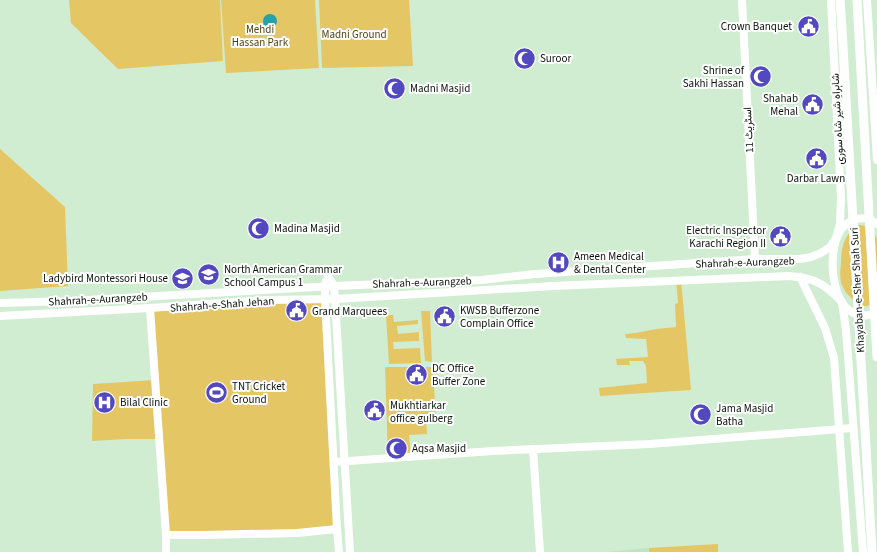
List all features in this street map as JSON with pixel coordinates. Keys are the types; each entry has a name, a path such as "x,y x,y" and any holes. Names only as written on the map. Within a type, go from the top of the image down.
{"main road":[{"name":"اسٹریٹ 11","path":"742,0 755,259"},
{"name":"شاہراہِ شیر شاہ سوری","path":"830,0 841,197 840,224 833,257 833,270 837,292 842,302"},
{"name":"Khayaban-e-Sher Shah Suri","path":"840,0 872,552"},
{"name":"Khayaban-e-Sher Shah Suri","path":"857,0 877,357"},
{"path":"867,0 877,160"},
{"name":"Shahrah-e-Aurangzeb","path":"0,303 70,301 334,286 482,280 535,274 755,259 800,259 821,253 830,246 840,230 856,218 864,218 877,224"},
{"name":"Shahrah-e-Aurangzeb","path":"325,299 568,285 789,276 811,279 822,285 831,291 848,310 854,314 864,316 877,312"},
{"path":"800,277 825,328 834,358 848,552"},
{"path":"334,286 350,552"},
{"path":"325,287 339,552"},
{"name":"Shahrah-e-Shah Jehan","path":"0,316 268,300 325,299"},
{"path":"842,302 846,330 863,552"},
{"path":"150,308 166,552"},
{"path":"334,462 533,449 658,444 853,428"},
{"path":"533,449 540,552"},
{"path":"166,535 297,533 337,528"}],"shaded area":[{"path":"649,548 649,552 606,552"}],"green space":[{"path":"69,0 220,0 223,61 118,69 71,23"},
{"name":"Mehdi Hassan Park","path":"221,0 315,0 319,68 226,73"},
{"name":"Madni Ground","path":"319,0 409,0 413,66 322,68"},
{"path":"0,149 65,207 68,286 0,291"},
{"path":"860,225 866,226 870,229 877,239 877,295 872,303 867,306 861,305 849,296 841,283 840,278 844,241 850,232"},
{"path":"676,280 681,280 691,390 600,396 599,388 647,383 646,366 643,361 629,361 630,365 617,365 616,359 648,357 646,339 626,338 625,334 676,327 675,304 678,303"},
{"path":"325,298 339,528 163,537 158,439 92,441 93,384 155,380 151,307"},
{"path":"421,311 430,311 432,362 425,361"},
{"path":"386,315 393,315 394,322 418,320 418,324 397,326 398,334 419,332 419,341 393,342 394,349 420,348 421,363 389,364"},
{"path":"385,367 433,367 436,419 426,420 427,434 409,435 411,457 388,458"},
{"path":"718,544 718,552 649,552 649,548"}],"water":[{"path":"270,14 275,16 277,21 275,26 270,28 265,26 263,21 265,16"}],"place":[{"name":"Crown Banquet","path":"808,26"},
{"name":"Suroor","path":"524,58"},
{"name":"Shrine of Sakhi Hassan","path":"760,76"},
{"name":"Madni Masjid","path":"395,88"},
{"name":"Shahab Mehal","path":"813,104"},
{"name":"Darbar Lawn","path":"816,158"},
{"name":"Madina Masjid","path":"259,228"},
{"name":"Electric Inspector Karachi Region II","path":"781,236"},
{"name":"Ameen Medical & Dental Center","path":"559,262"},
{"name":"North American Grammar School Campus 1","path":"208,275"},
{"name":"Ladybird Montessori House","path":"183,278"},
{"name":"Grand Marquees","path":"296,311"},
{"name":"KWSB Bufferzone Complain Office","path":"444,316"},
{"name":"DC Office Buffer Zone","path":"416,374"},
{"name":"TNT Cricket Ground","path":"217,392"},
{"name":"Bilal Clinic","path":"105,402"},
{"name":"Mukhtiarkar office gulberg","path":"375,411"},
{"name":"Jama Masjid Batha","path":"701,414"},
{"name":"Aqsa Masjid","path":"397,448"}]}
